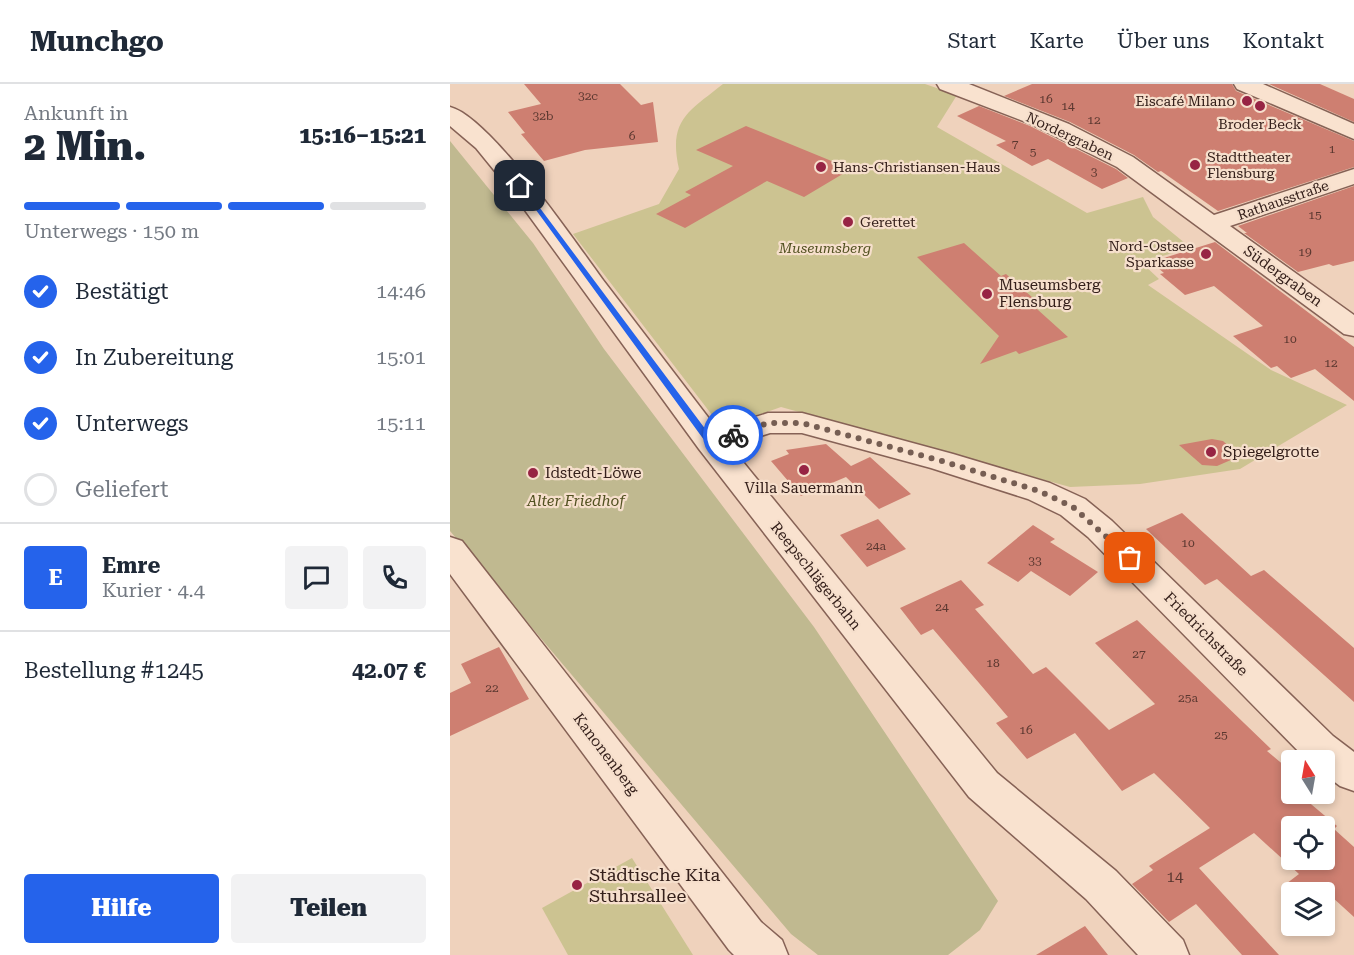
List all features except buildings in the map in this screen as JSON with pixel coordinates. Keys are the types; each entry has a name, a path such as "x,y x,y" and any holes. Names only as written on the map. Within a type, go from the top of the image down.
{"street":[{"name":"Nordergraben","path":"948,84 970,91 1094,145 1125,162 1212,224"},
{"path":"1245,84 1354,132"},
{"name":"Reepschlägerbahn","path":"450,114 484,143 520,186 710,442 983,784 1101,885 1167,955"},
{"name":"Rathausstraße","path":"1212,224 1354,176"},
{"name":"Südergraben","path":"1212,224 1354,327"},
{"name":"Friedrichstraße","path":"710,442 768,423 802,423 942,461 1039,491 1073,507 1108,537 1319,747 1354,774"},
{"name":"Kanonenberg","path":"450,549 745,936 766,955"}],"green space":[{"name":"Museumsberg","path":"723,84 925,84 957,95 937,127 1087,213 1143,197 1153,217 1191,248 1141,262 1159,279 1148,285 1271,370 1347,405 1240,469 1140,484 1070,487 781,407 722,428 573,234 659,204 679,169 676,139 679,128 691,110"},
{"name":"Alter Friedhof","path":"450,141 533,243 604,349 814,627 998,901 980,930 948,955 818,955 791,934 450,531"},
{"path":"632,858 693,955 568,955 542,908"}],"way so far":[{"path":"733,435 768,423 802,423 942,461 1039,491 1073,507 1130,558"}],"place":[{"name":"Eiscafé Milano","path":"1247,101"},
{"name":"Broder Beck","path":"1260,106"},
{"name":"Stadttheater Flensburg","path":"1195,165"},
{"name":"Hans-Christiansen-Haus","path":"821,167"},
{"name":"Gerettet","path":"848,222"},
{"name":"Nord-Ostsee Sparkasse","path":"1206,254"},
{"name":"Museumsberg Flensburg","path":"987,294"},
{"name":"Spiegelgrotte","path":"1211,452"},
{"name":"Villa Sauermann","path":"804,470"},
{"name":"Idstedt-Löwe","path":"533,473"},
{"name":"Städtische Kita Stuhrsallee","path":"577,885"}],"route":[{"path":"520,186 710,442 733,435"}]}
